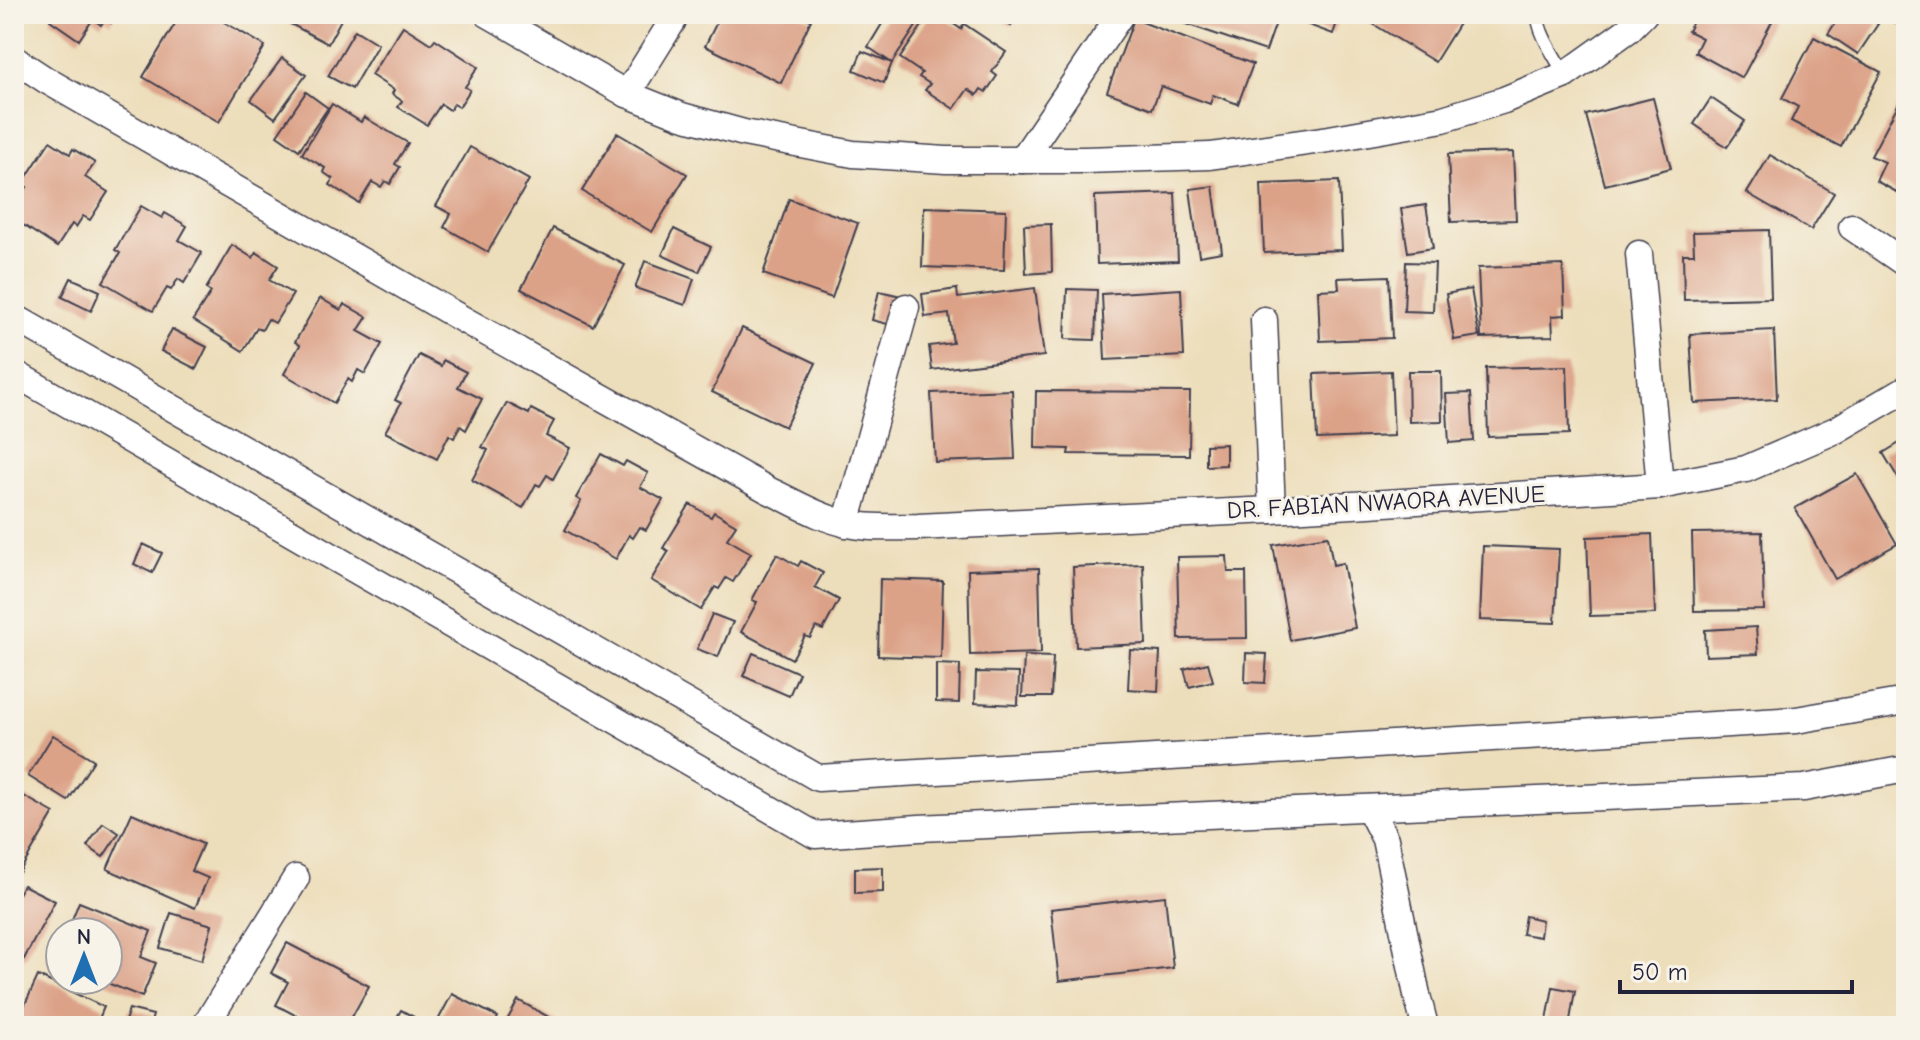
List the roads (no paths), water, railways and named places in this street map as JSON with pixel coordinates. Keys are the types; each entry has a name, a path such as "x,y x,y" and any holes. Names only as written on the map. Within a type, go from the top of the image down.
{"street":[{"path":"488,14 627,94 682,116 744,133 853,154 946,160 1210,156 1443,119 1504,100 1565,75 1628,30 1644,14"},
{"path":"627,94 677,14"},
{"path":"1022,160 1121,14"},
{"name":"DR. FABIAN NWAORA AVENUE","path":"14,59 464,320 768,490 846,524 878,528 1272,510 1660,486 1746,469 1836,430 1906,389"},
{"path":"1852,227 1906,264"},
{"path":"1639,254 1660,486"},
{"path":"846,524 906,307"},
{"path":"14,317 818,778 1796,720 1906,701"},
{"path":"1264,320 1272,510"},
{"path":"14,373 815,835 1804,788 1906,769"},
{"path":"1369,808 1385,839 1425,1026"},
{"path":"205,1026 296,878"}],"lane":[{"path":"1538,14 1539,27 1565,75"}]}
